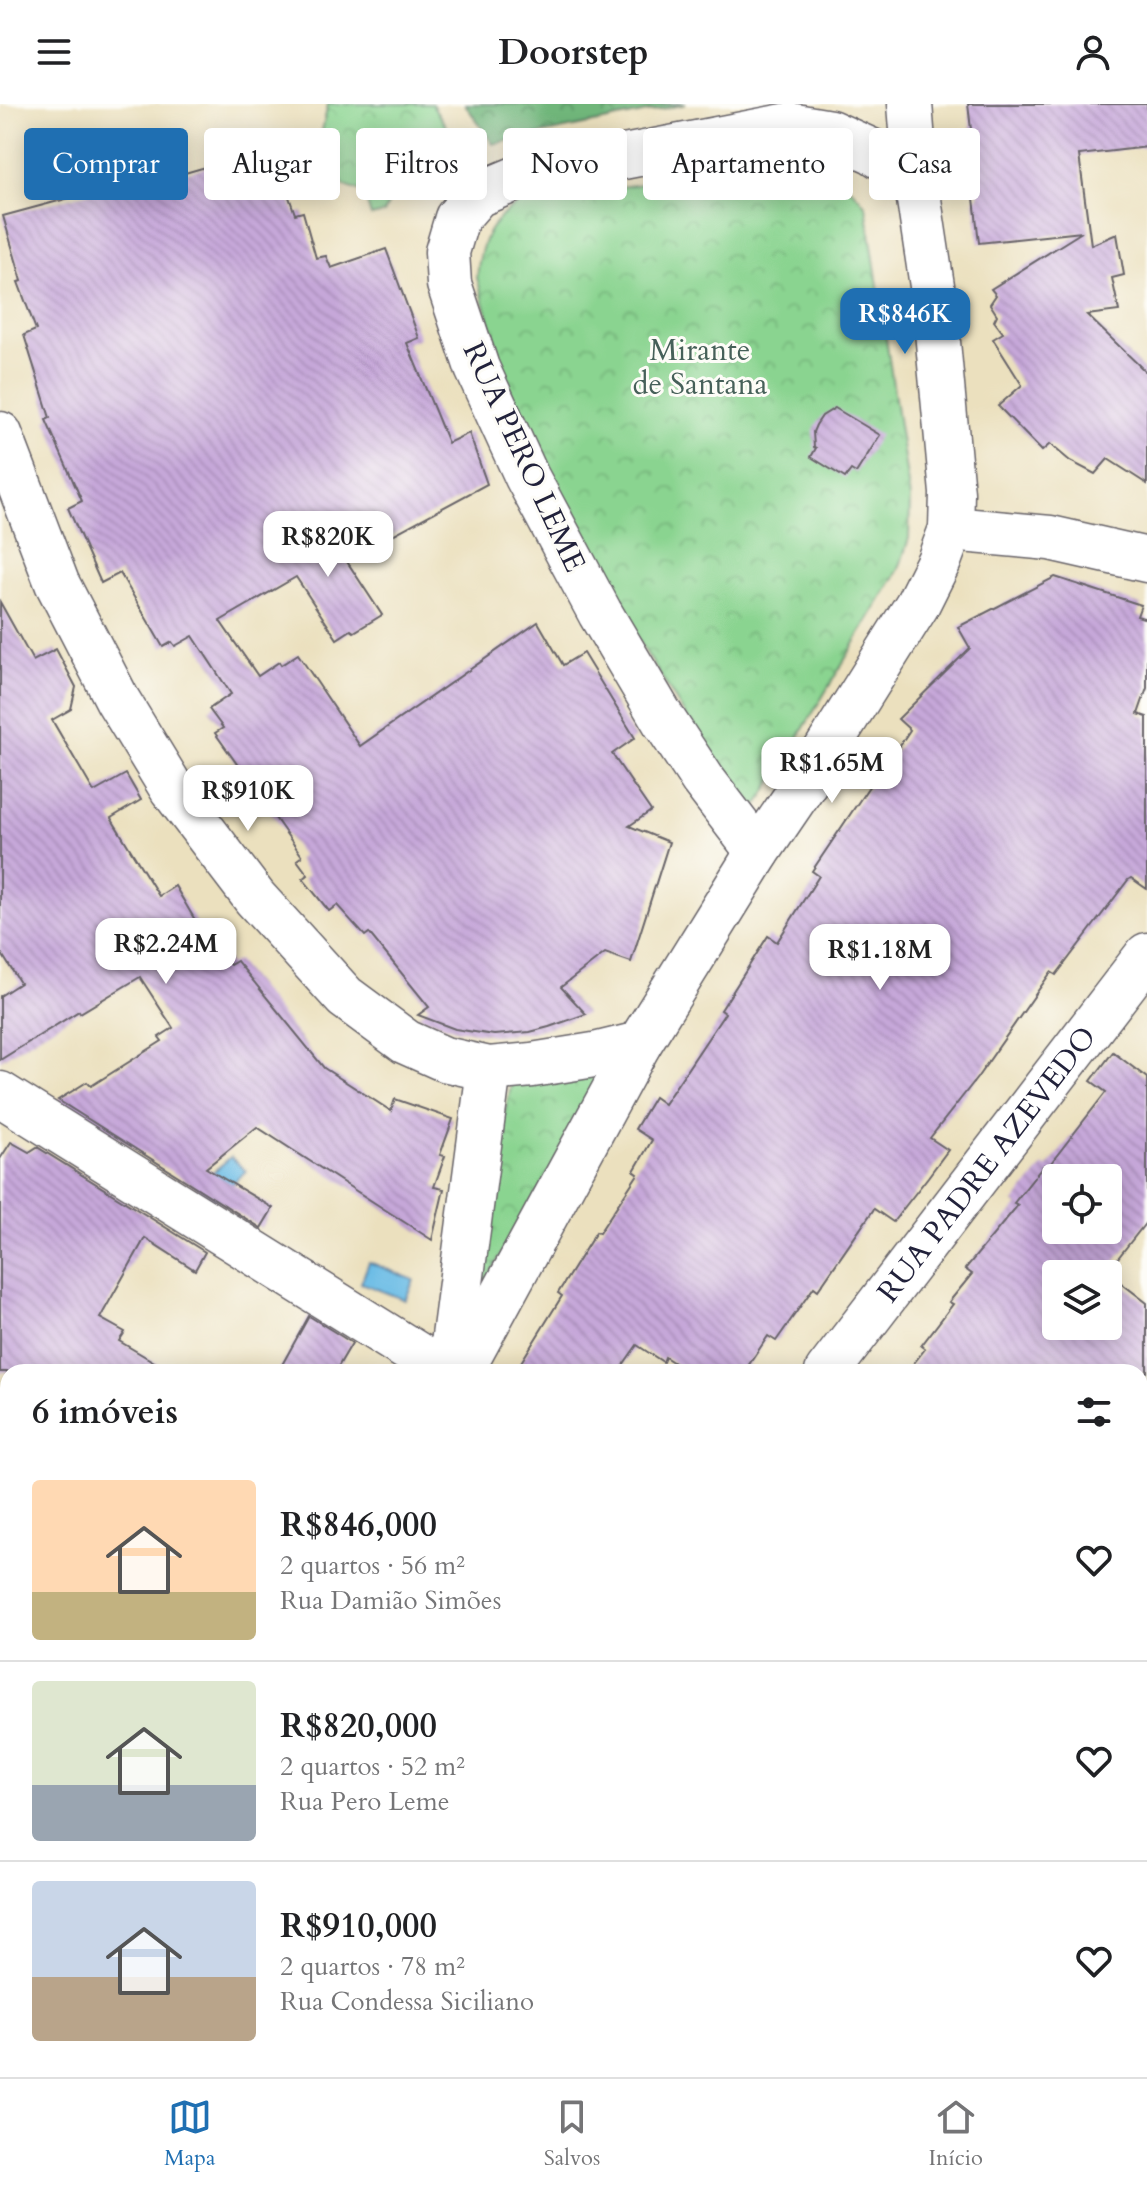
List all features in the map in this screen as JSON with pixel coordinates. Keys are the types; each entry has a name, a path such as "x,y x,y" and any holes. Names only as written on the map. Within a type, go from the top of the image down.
{"street":[{"path":"910,104 912,128"},
{"name":"RUA PERO LEME","path":"758,852 703,780 664,721 593,600 527,477 477,368 449,284 447,252 457,218 477,195 520,177 789,125 830,132 869,150"},
{"path":"459,1364 471,1353 639,1044 917,605 939,561 951,529 952,493 934,299 919,200"},
{"path":"0,434 57,583 117,699 172,789 255,898 345,997 406,1042 444,1059 489,1069 594,1055 639,1044"},
{"path":"951,529 1050,538 1147,560"},
{"name":"RUA PADRE AZEVEDO","path":"833,1364 1147,955"},
{"path":"450,1364 489,1069"},
{"path":"0,1094 434,1364"}],"green space":[{"path":"328,104 432,104 447,128 356,128 356,190 343,185 340,176 340,128 323,128"},
{"path":"465,104 686,104 570,128 503,128 503,142 493,144 487,135 487,128 482,128"},
{"name":"Mirante de Santana","path":"643,184 643,200 853,200 853,190 866,206 910,498 909,538 899,569 759,803 745,811 534,473 477,278 481,251 490,230 515,206 525,200 627,200 627,186"},
{"path":"366,200 390,200 384,213 371,216"},
{"path":"615,1060 471,1306 499,1136 513,1078"}],"water":[{"path":"231,1157 246,1171 214,1201 196,1186"},
{"path":"369,1262 414,1280 405,1300 361,1283"}],"building":[{"path":"968,104 1147,104 1147,147 1079,155 1091,245 1117,234 1124,275 1112,278 1119,311 1087,315 1147,373 1147,484 1108,459 1095,474 1070,461 1050,444 1042,451 998,406 1022,385 993,339 1003,333 994,321 997,315 990,304 996,295 991,289 1082,232 979,243 974,200 980,200 980,128 971,128"},
{"path":"204,168 204,200 290,200 295,214 303,212 316,258 326,256 331,268 386,249 419,338 407,343 448,443 469,433 487,484 346,560 382,615 354,632 351,630 337,639 296,577 220,621 258,676 298,654 360,746 538,622 563,665 583,653 635,738 612,754 651,811 629,826 669,842 631,962 605,953 561,987 586,1014 530,1032 494,1035 455,1029 418,1015 429,1007 369,933 365,936 337,905 329,911 303,879 308,875 297,860 302,856 215,733 223,728 209,709 231,694 193,636 175,646 172,642 163,647 120,573 101,583 68,508 82,501 46,420 50,418 24,335 36,330 18,282 22,281 3,216 62,200 188,200 188,172"},
{"path":"835,408 880,435 856,473 851,470 845,478 811,457 816,448 813,432 816,425 822,416"},
{"path":"1055,577 1141,605 1137,616 1147,619 1147,688 1138,714 1147,717 1147,889 1131,878 1128,880 1056,975 1051,972 977,1078 930,1138 948,1150 893,1222 874,1209 818,1290 814,1287 776,1341 768,1336 749,1364 676,1364 665,1357 663,1362 637,1345 624,1364 520,1364 562,1296 558,1293 596,1232 599,1233 638,1174 634,1171 652,1140 635,1129 654,1097 664,1104 725,1013 721,1010 768,936 777,942 819,876 812,871 910,730 898,719 970,648 958,627"},
{"path":"0,602 33,661 56,649 76,687 71,709 52,720 94,792 126,774 141,800 111,818 159,896 175,886 205,937 210,935 230,965 237,961 324,1068 391,1111 395,1099 453,1119 440,1155 445,1156 434,1187 444,1189 432,1240 257,1127 206,1168 273,1208 261,1228 58,1100 87,1082 91,1086 162,1041 159,1037 173,1028 140,977 0,1060 0,996 20,983 0,951"},
{"path":"1113,1052 1147,1078 1147,1221 1116,1260 1042,1260 1042,1340 1122,1340 1122,1284 1147,1303 1147,1364 913,1364 925,1349 921,1346 953,1304 949,1302 972,1274 965,1269 1018,1205 1014,1203 1042,1168 1042,1244 1122,1244 1122,1164 1050,1164 1106,1092 1091,1081"},
{"path":"11,1142 29,1152 37,1147 205,1252 195,1270 145,1238 100,1318 125,1332 119,1341 158,1364 0,1364 0,1159"},
{"path":"309,1316 352,1343 340,1364 282,1364"}]}
